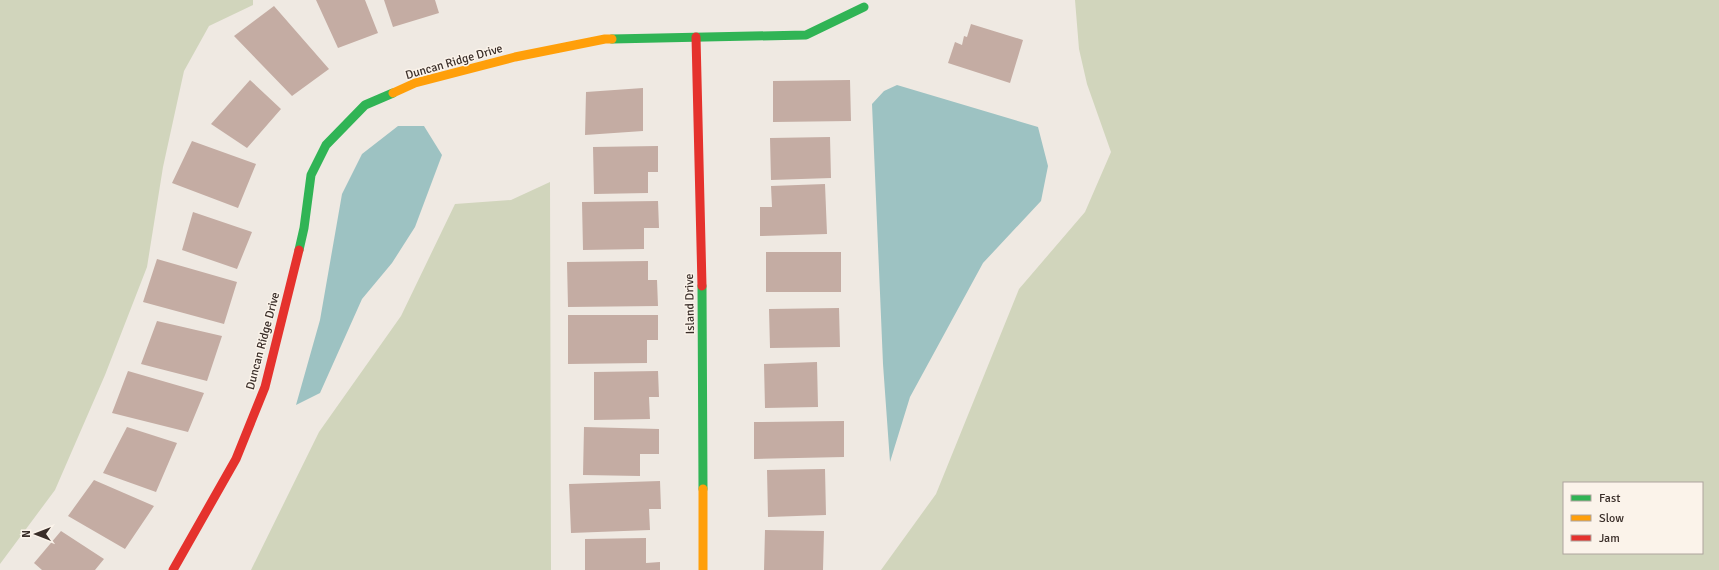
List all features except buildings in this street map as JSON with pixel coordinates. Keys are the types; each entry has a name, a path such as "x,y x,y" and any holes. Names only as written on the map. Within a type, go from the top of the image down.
{"street":[{"name":"Duncan Ridge Drive","path":"173,570 236,459 265,387 304,228 310,175 326,145 365,105 415,83 515,57 605,39 806,35 864,7"},
{"name":"Island Drive","path":"696,37 703,328 703,570"}],"green space":[{"path":"0,0 253,0 253,5 209,26 184,71 163,167 147,267 105,375 55,490 0,564"},
{"path":"1075,0 1719,0 1719,570 881,570 936,494 1019,289 1085,212 1111,152 1087,84 1079,49"},
{"path":"550,182 551,570 251,570 319,432 401,316 455,204 511,200"}],"water":[{"path":"897,85 1038,127 1048,166 1041,201 983,263 910,397 890,462 883,364 872,104 884,91"},
{"path":"398,126 424,126 442,155 415,227 392,263 362,299 320,393 296,405 320,320 342,194 362,154"}],"traffic: fast":[{"path":"612,39 806,35 864,7"},
{"path":"299,250 304,228 311,175 326,145 365,105 393,93"},
{"path":"702,286 703,489"}],"traffic: slow":[{"path":"393,93 415,83 515,57 605,39 612,39"},
{"path":"703,489 703,570"}],"traffic: jam":[{"path":"696,37 702,286"},
{"path":"173,570 236,459 265,387 299,250"}]}
